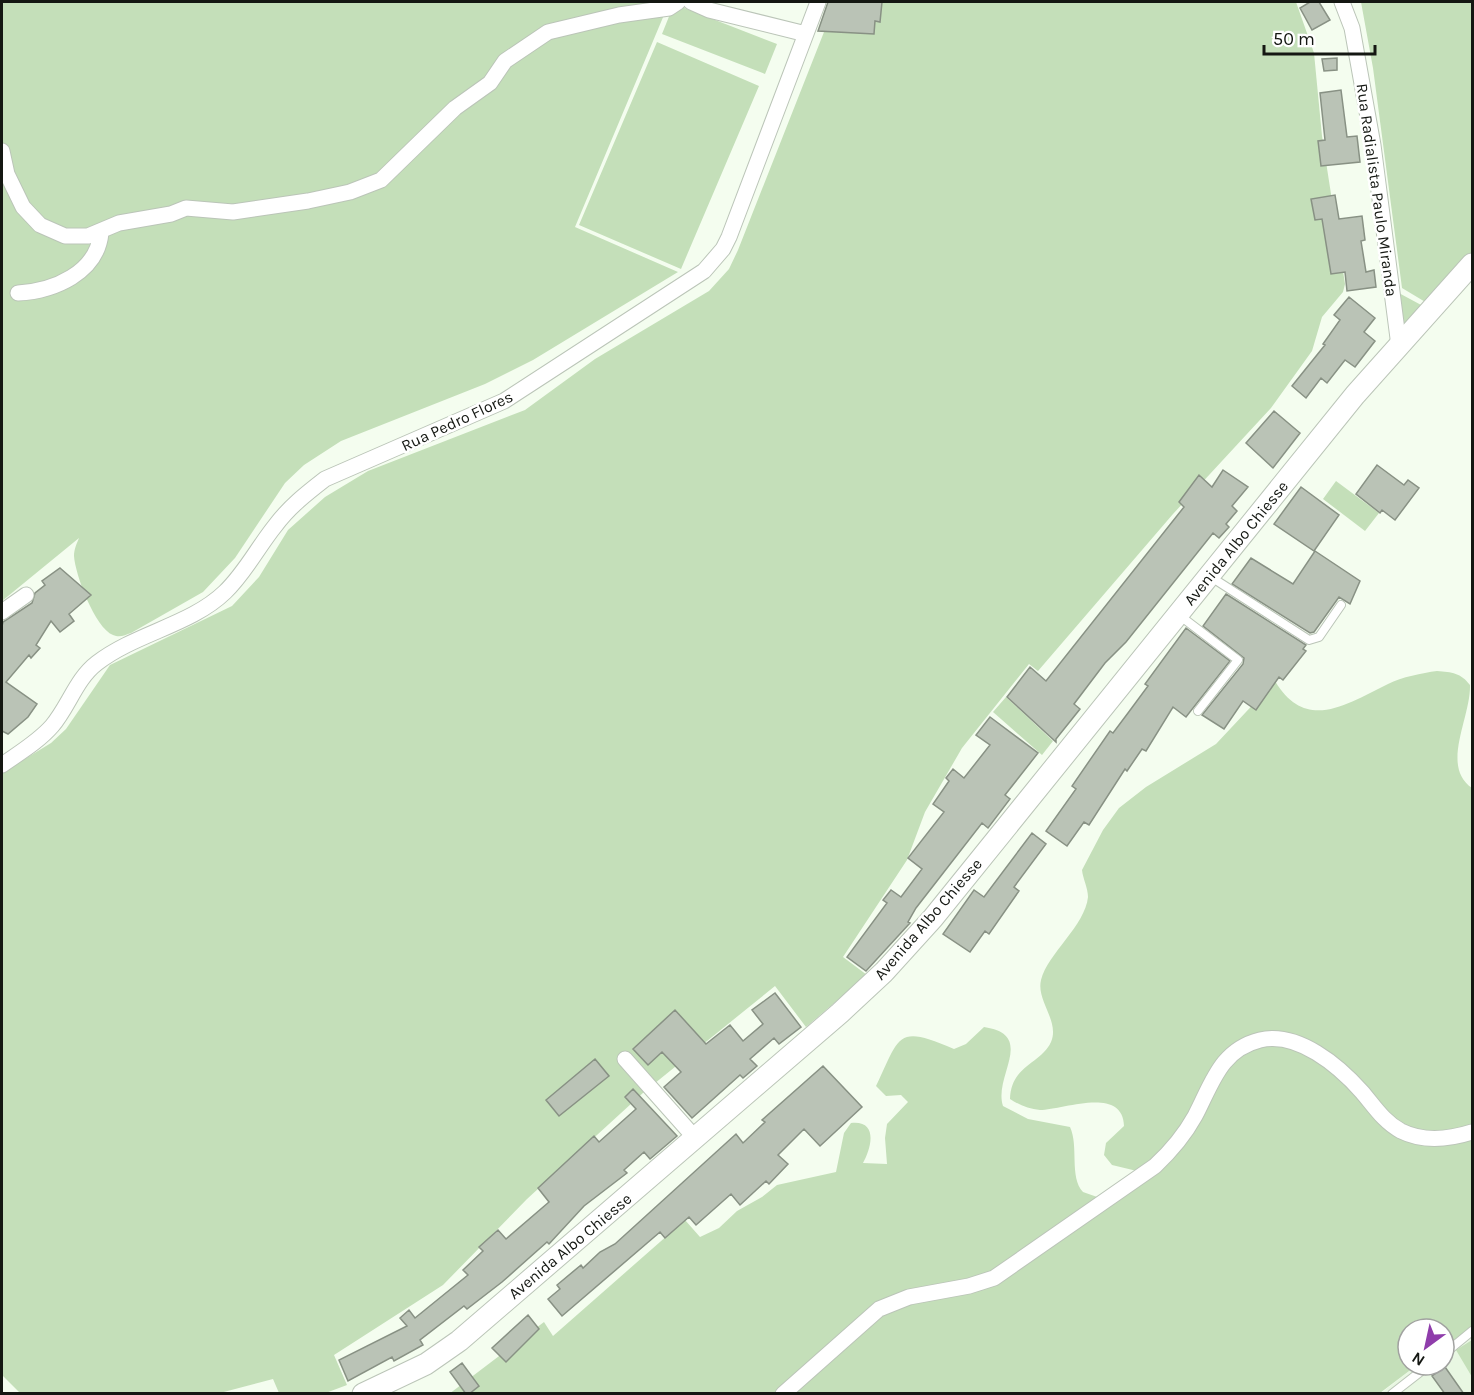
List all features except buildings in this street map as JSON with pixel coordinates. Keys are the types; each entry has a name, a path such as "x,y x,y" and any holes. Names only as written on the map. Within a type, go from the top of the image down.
{"street":[{"path":"2,151 16,195 40,225 65,236 76,237 101,232 118,223 171,214 186,208 252,211 370,185 393,168 455,108 490,83 501,65 525,46 554,30 669,8 678,2"},
{"path":"691,2 709,10 806,34"},
{"name":"Rua Pedro Flores","path":"2,765 39,740 53,725 82,678 101,660 151,632 210,604 225,593 276,524 306,493 325,479 504,401 704,272 723,249 729,237 818,2"},
{"name":"Rua Radialista Paulo Miranda","path":"1342,2 1352,28 1374,145 1399,346"},
{"path":"18,293 45,289 70,278 94,257 98,250 101,232"},
{"name":"Avenida Albo Chiesse","path":"363,1394 426,1364 459,1341 696,1139 884,972 933,918 1178,614 1399,346 1473,264"},
{"path":"2,612 27,595"},
{"path":"783,1394 879,1309 909,1297 969,1286 994,1278 1155,1166 1174,1149 1188,1127 1217,1068 1234,1052 1252,1042 1272,1037 1311,1050 1354,1083 1384,1118 1402,1131 1442,1139 1473,1132"},
{"path":"625,1059 696,1139"}],"lane":[{"path":"1210,576 1309,640 1318,637 1341,605"},
{"path":"1178,614 1238,660 1198,711"},
{"path":"1456,1344 1473,1332"},
{"path":"1392,1394 1414,1377"}],"shaded area":[{"path":"1472,1330 1472,1393 1380,1394 1402,1377 1456,1377 1456,1340"}],"green space":[{"path":"2,2 669,3 575,227 678,272 533,360 485,384 341,441 304,465 285,483 235,558 203,592 131,633 113,635 99,622 93,612 75,564 74,553 79,538 2,601"},
{"path":"833,2 1296,2 1314,53 1322,136 1345,284 1343,292 1322,317 1312,351 1271,408 1173,514 1038,671 1029,664 962,748 925,812 907,860 843,957 867,975 806,1027 775,986 644,1092 527,1199 443,1285 334,1355 347,1385 323,1394 279,1393 273,1379 220,1393 21,1394 2,1375 2,773 51,743 66,729 110,665 232,606 259,577 288,530 325,497 368,471 525,410 595,359 709,291 729,269 738,250 824,32"},
{"path":"1361,2 1472,2 1472,255 1427,303 1402,288 1373,68"},
{"path":"674,4 777,44 765,74 662,34"},
{"path":"657,42 759,86 681,269 579,225"},
{"path":"1397,292 1423,306 1401,331"},
{"path":"1336,481 1379,513 1365,531 1323,499"},
{"path":"1447,672 1456,674 1470,685 1459,741 1458,767 1463,779 1472,788 1472,1330 1456,1340 1456,1317 1396,1317 1396,1377 1401,1377 1380,1393 449,1394 544,1322 553,1336 685,1220 700,1237 719,1228 737,1211 762,1197 777,1185 836,1172 844,1133 851,1123 860,1123 869,1131 870,1143 863,1163 887,1164 885,1138 887,1124 908,1102 901,1095 886,1096 876,1086 896,1046 902,1039 910,1036 935,1041 954,1049 966,1044 984,1027 1000,1031 1008,1038 1011,1048 1001,1094 1003,1106 1028,1119 1070,1127 1074,1143 1076,1178 1083,1192 1100,1198 1137,1171 1112,1165 1104,1155 1106,1143 1124,1126 1121,1114 1114,1106 1090,1103 1040,1110 1032,1109 1010,1099 1015,1079 1041,1055 1051,1042 1053,1026 1042,996 1041,980 1051,960 1074,929 1085,908 1088,894 1082,870 1103,830 1119,808 1146,787 1216,744 1275,681 1287,697 1300,706 1314,710 1328,710 1342,706 1399,679 1419,674"},
{"path":"1006,697 1053,741 1042,755 993,712"},
{"path":"1472,1340 1472,1377 1456,1350"}]}
